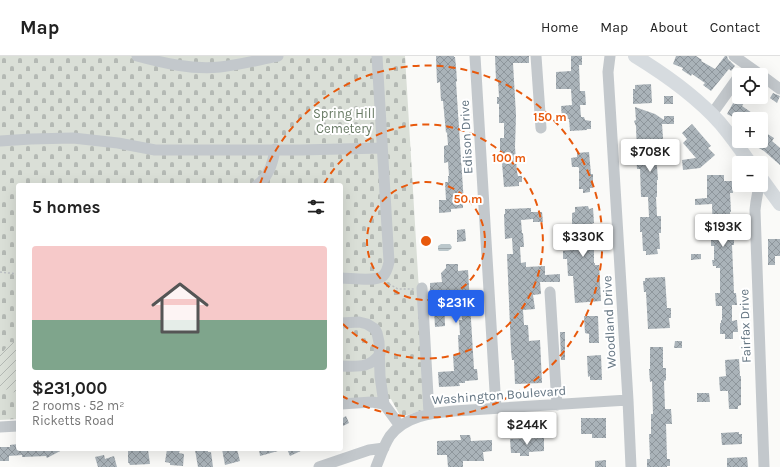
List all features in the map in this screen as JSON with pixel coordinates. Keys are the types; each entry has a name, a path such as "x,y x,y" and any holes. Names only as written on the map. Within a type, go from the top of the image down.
{"main road":[{"path":"635,56 675,82 697,100 712,114 745,156"},
{"path":"768,188 780,204"}],"street":[{"path":"137,56 179,65 219,67 278,56"},
{"path":"343,278 369,279 382,277 388,268 389,262 377,56"},
{"name":"Edison Drive","path":"475,56 496,408"},
{"path":"536,56 541,128"},
{"name":"Woodland Drive","path":"610,56 608,72 628,400 630,467"},
{"path":"734,56 750,61"},
{"path":"768,80 780,89"},
{"path":"712,114 732,87"},
{"path":"0,141 73,138 118,143 155,150 382,148"},
{"path":"260,183 270,170 275,149"},
{"name":"Fairfax Drive","path":"758,192 755,210 764,467"},
{"path":"422,290 429,414"},
{"path":"550,292 557,405"},
{"path":"343,324 364,323 372,326 377,333 379,337 380,376 384,404 400,426"},
{"path":"343,366 367,365 374,361 380,354"},
{"path":"367,365 375,369 380,376"},
{"name":"Washington Boulevard","path":"376,467 390,436 400,426 414,418 429,414 447,411 628,400"},
{"path":"343,404 372,402 384,404"},
{"path":"0,428 16,426"},
{"path":"319,467 369,450 384,448"}],"path":[{"path":"0,272 16,274"},
{"path":"382,277 396,288 422,290"}],"green space":[{"name":"Spring Hill Cemetery","path":"0,56 405,56 426,409 401,417 391,399 343,401 343,183 16,183 16,419 0,420"},
{"path":"10,342 16,343 16,393 0,387 0,352 3,352"}],"shaded area":[{"path":"441,244 450,244 452,247 448,251 439,251 438,246"}],"building":[{"path":"436,56 455,57 464,204 463,208 451,209 451,212 439,213 439,200 446,200 445,182 448,182 449,176 448,162 444,163 444,146 448,145 443,101 441,101 440,82 437,83"},
{"path":"495,56 529,56 529,63 513,63 516,115 515,147 517,172 518,176 522,176 522,182 519,182 519,186 504,187 502,163 500,163 500,138 504,138 504,123 499,123 499,104 497,104 497,97 499,97 498,80 496,80"},
{"path":"571,56 582,56 582,65 579,65 580,91 585,91 586,105 580,105 581,117 584,117 585,120 591,121 591,129 587,130 570,131 569,119 562,119 561,106 572,105 571,89 556,89 556,72 571,71"},
{"path":"676,56 696,56 702,60 701,61 715,69 725,56 727,56 735,66 731,71 729,69 711,91 703,85 705,83 692,74 691,76 682,70 683,68 673,64"},
{"path":"651,84 652,103 633,104 633,89 635,89 635,85"},
{"path":"773,93 780,96 777,103 770,98"},
{"path":"664,96 673,96 673,104 664,104"},
{"path":"733,104 743,104 742,106 751,112 732,112 732,116 727,114"},
{"path":"635,107 655,114 664,120 664,116 674,116 674,124 662,124 664,152 656,153 658,180 656,197 657,216 661,216 661,233 659,233 660,249 657,249 658,254 646,255 646,251 643,251 642,232 640,232 640,217 649,217 648,197 641,197 640,169 637,169 636,126 634,121 636,120"},
{"path":"692,124 711,146 708,148 715,155 700,168 683,170 682,160 696,158 683,143 687,139 682,133"},
{"path":"768,134 774,138 772,141 780,148 780,165 759,148 768,148"},
{"path":"589,152 591,174 593,174 593,188 590,188 590,192 583,193 583,189 579,189 579,168 572,167 571,158 577,157 577,153"},
{"path":"707,175 724,175 724,181 732,181 733,193 730,193 730,212 731,233 734,233 734,245 732,245 734,293 736,293 737,305 732,305 732,321 737,320 738,332 733,332 733,339 725,339 725,334 720,334 722,306 716,306 715,293 720,293 720,268 713,266 712,260 714,260 714,246 711,246 711,238 713,238 712,204 695,205 695,199 707,198"},
{"path":"588,206 589,209 593,208 594,223 591,224 594,244 594,263 595,265 599,265 601,301 575,303 573,276 568,276 567,259 563,259 563,251 573,250 570,224 572,224 572,213 575,212 575,207"},
{"path":"531,208 531,212 542,212 543,222 533,222 533,219 521,220 524,247 520,247 521,263 526,262 526,267 545,266 545,275 560,274 560,282 540,282 541,294 533,295 535,309 523,310 524,325 528,325 529,341 540,340 542,383 515,384 514,360 512,360 511,350 507,254 513,254 512,238 505,239 504,214 505,209"},
{"path":"465,229 466,241 457,242 457,230"},
{"path":"768,239 780,239 780,256 775,256 775,265 768,265"},
{"path":"691,254 701,254 701,259 691,260"},
{"path":"446,264 458,264 458,271 468,270 474,369 477,369 478,380 459,383 460,386 439,387 438,372 454,371 453,355 459,355 459,320 462,320 460,296 444,297 445,326 435,327 433,292 430,292 430,283 442,282 441,273 446,268"},
{"path":"665,277 667,308 671,308 671,318 669,318 670,328 648,329 646,292 644,292 643,281 645,281 645,278"},
{"path":"584,316 598,316 599,343 589,343 589,334 585,333"},
{"path":"560,332 565,332 565,360 561,360"},
{"path":"675,341 682,341 682,348 674,348"},
{"path":"650,347 663,347 663,368 666,368 666,380 664,381 665,409 671,409 672,424 666,424 667,459 670,459 670,466 667,467 647,467 647,459 650,459 649,434 651,434 651,414 653,414 652,381 650,382 649,369"},
{"path":"601,355 602,380 590,380 590,376 588,377 587,356"},
{"path":"739,359 741,376 741,405 738,406 738,409 729,409 728,391 720,391 719,377 726,376 725,360"},
{"path":"697,393 709,393 710,402 697,402"},
{"path":"346,416 349,423 343,426 343,418"},
{"path":"581,418 606,418 606,438 592,438 592,434 581,434"},
{"path":"739,432 739,434 742,434 742,444 722,445 721,433"},
{"path":"460,435 470,435 471,441 492,440 492,451 483,452 484,461 463,461 463,467 448,467 447,455 437,455 437,441 461,440"},
{"path":"544,438 544,451 529,452 529,456 520,456 520,453 511,453 510,439"},
{"path":"16,444 16,451 60,451 47,458 46,456 22,457 22,455 9,456 9,461 0,461 0,447 10,447 10,445"},
{"path":"128,451 148,451 150,464 130,465 128,463"},
{"path":"167,451 180,451 179,453 184,454 183,466 170,465 170,463 165,462"},
{"path":"195,451 211,452 213,467 198,467"},
{"path":"222,451 238,451 240,461 225,465"},
{"path":"259,451 278,451 260,456"},
{"path":"288,451 301,451 290,456"},
{"path":"104,455 105,459 114,456 117,467 98,467 95,457"},
{"path":"747,457 748,467 727,467 727,458"},
{"path":"606,460 606,467 595,467 595,461"}]}
